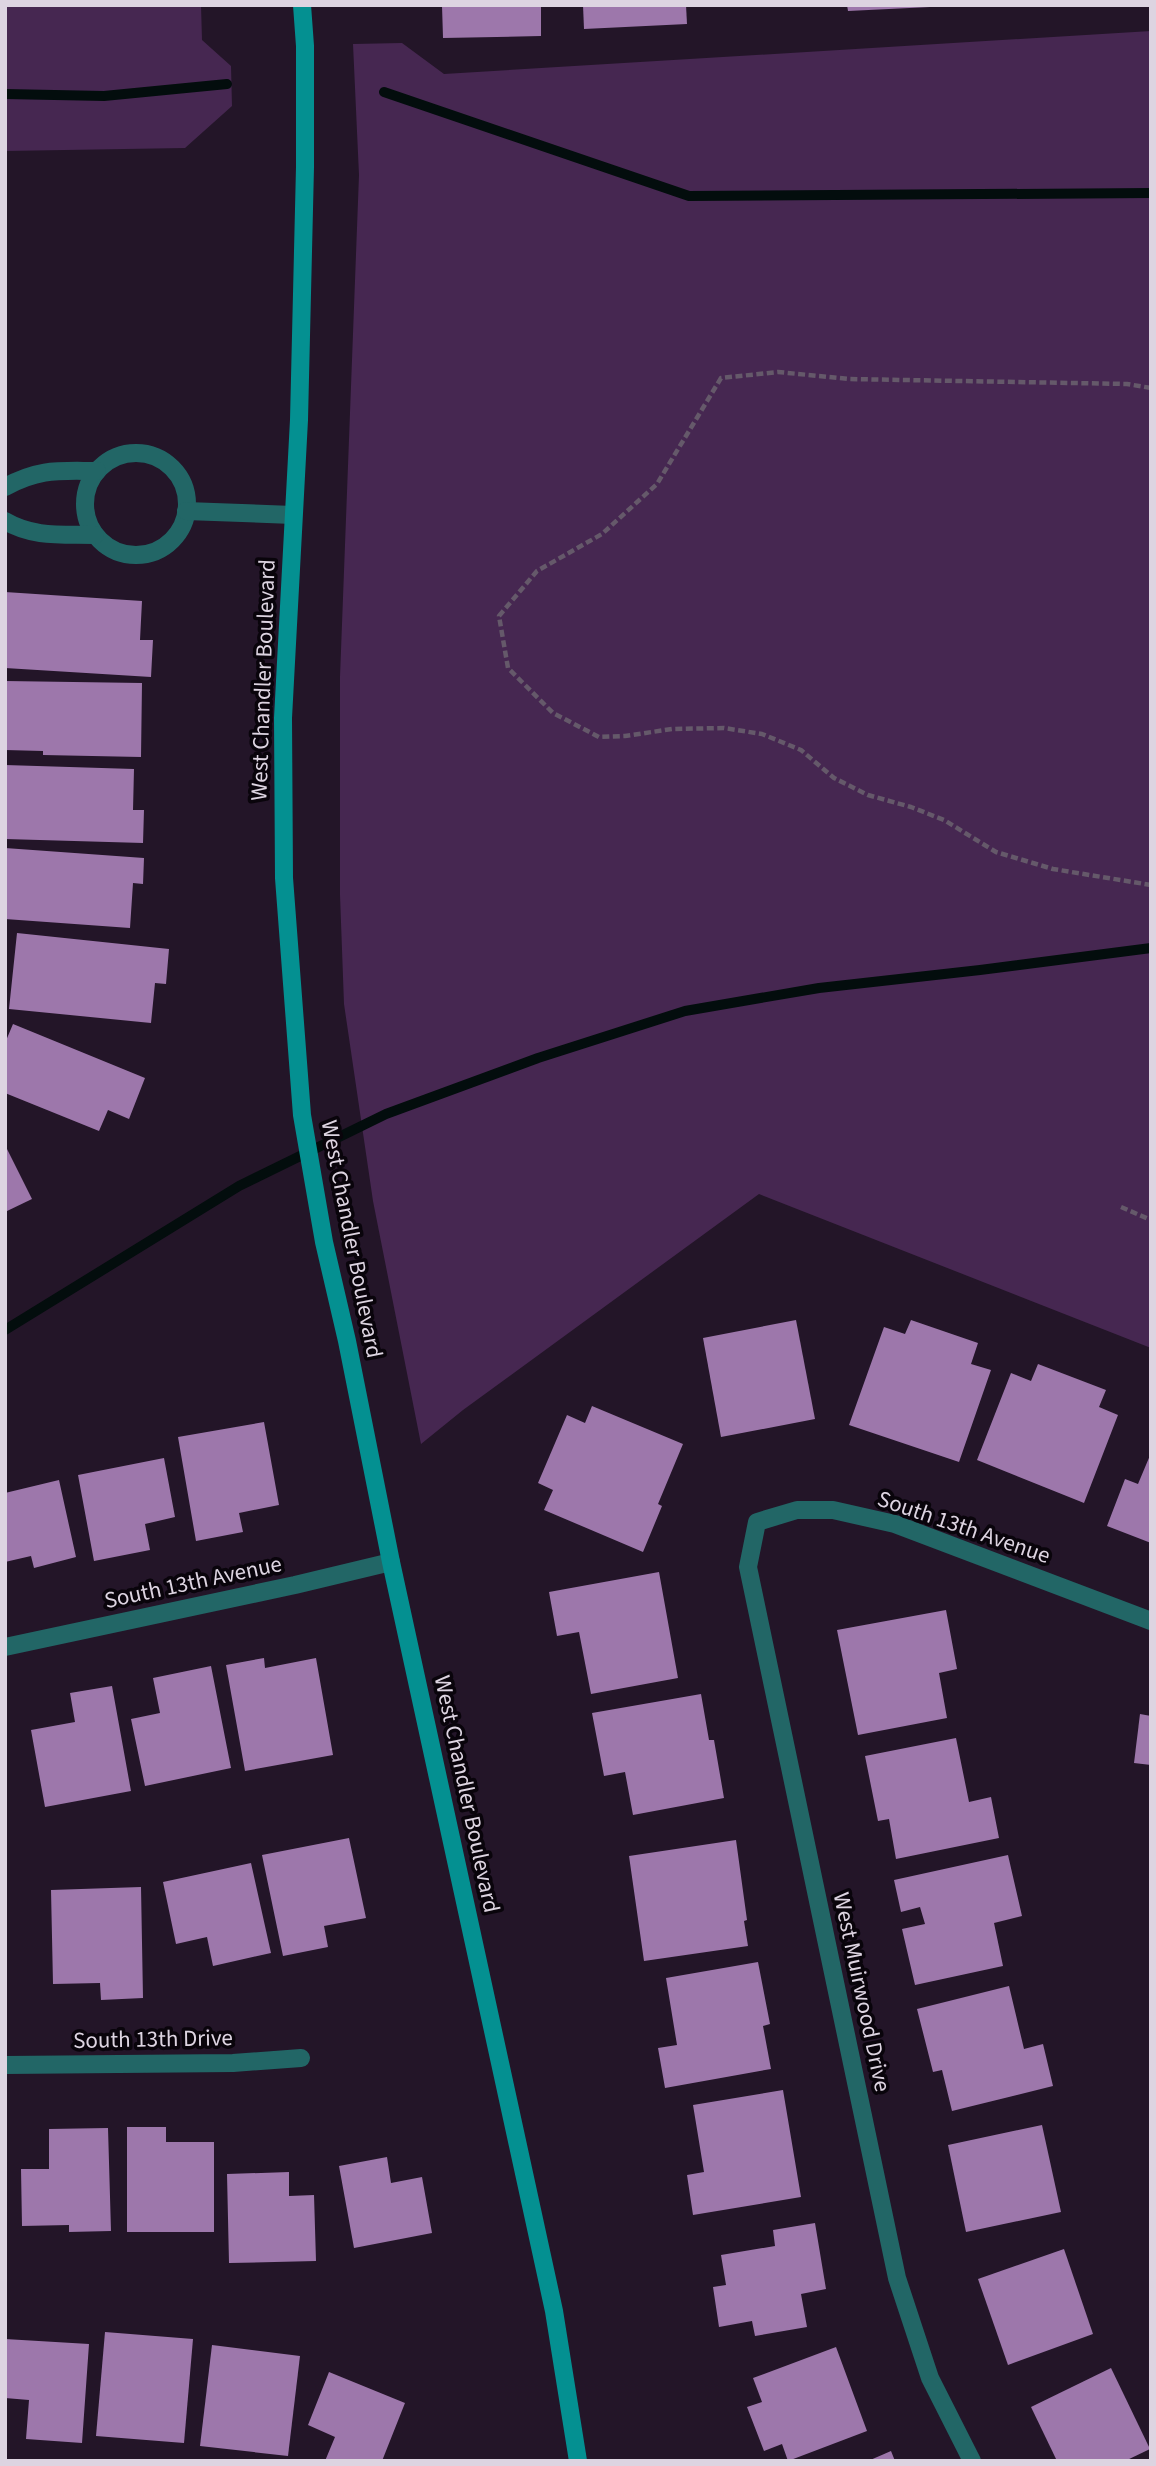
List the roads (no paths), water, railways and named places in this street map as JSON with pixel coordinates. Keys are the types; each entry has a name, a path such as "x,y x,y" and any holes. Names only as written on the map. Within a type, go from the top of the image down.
{"main road":[{"name":"West Chandler Boulevard","path":"302,5 305,100 299,420 284,718 284,878 302,1115 318,1214 347,1341 391,1562 554,2311 578,2461"}],"street":[{"path":"141,453 157,457 171,467 186,495 186,511 182,526 174,539 149,554 134,556 119,553 95,535 88,523 85,496 97,471 109,460 125,454 141,453"},
{"path":"5,487 26,475 46,471 97,471"},
{"path":"186,511 293,515"},
{"path":"5,521 20,530 38,534 95,535"},
{"name":"South 13th Avenue","path":"757,1522 797,1510 833,1510 895,1524 1151,1621"},
{"name":"West Muirwood Drive","path":"757,1522 748,1567 897,2278 930,2378 972,2461"},
{"name":"South 13th Avenue","path":"5,1647 391,1562"},
{"name":"South 13th Drive","path":"5,2065 233,2063 301,2058"}],"waterway":[{"path":"5,94 104,96 227,84"},
{"path":"384,92 689,196 1151,193"},
{"path":"5,1330 239,1186 386,1114 538,1058 685,1011 819,988 1151,948"}]}
